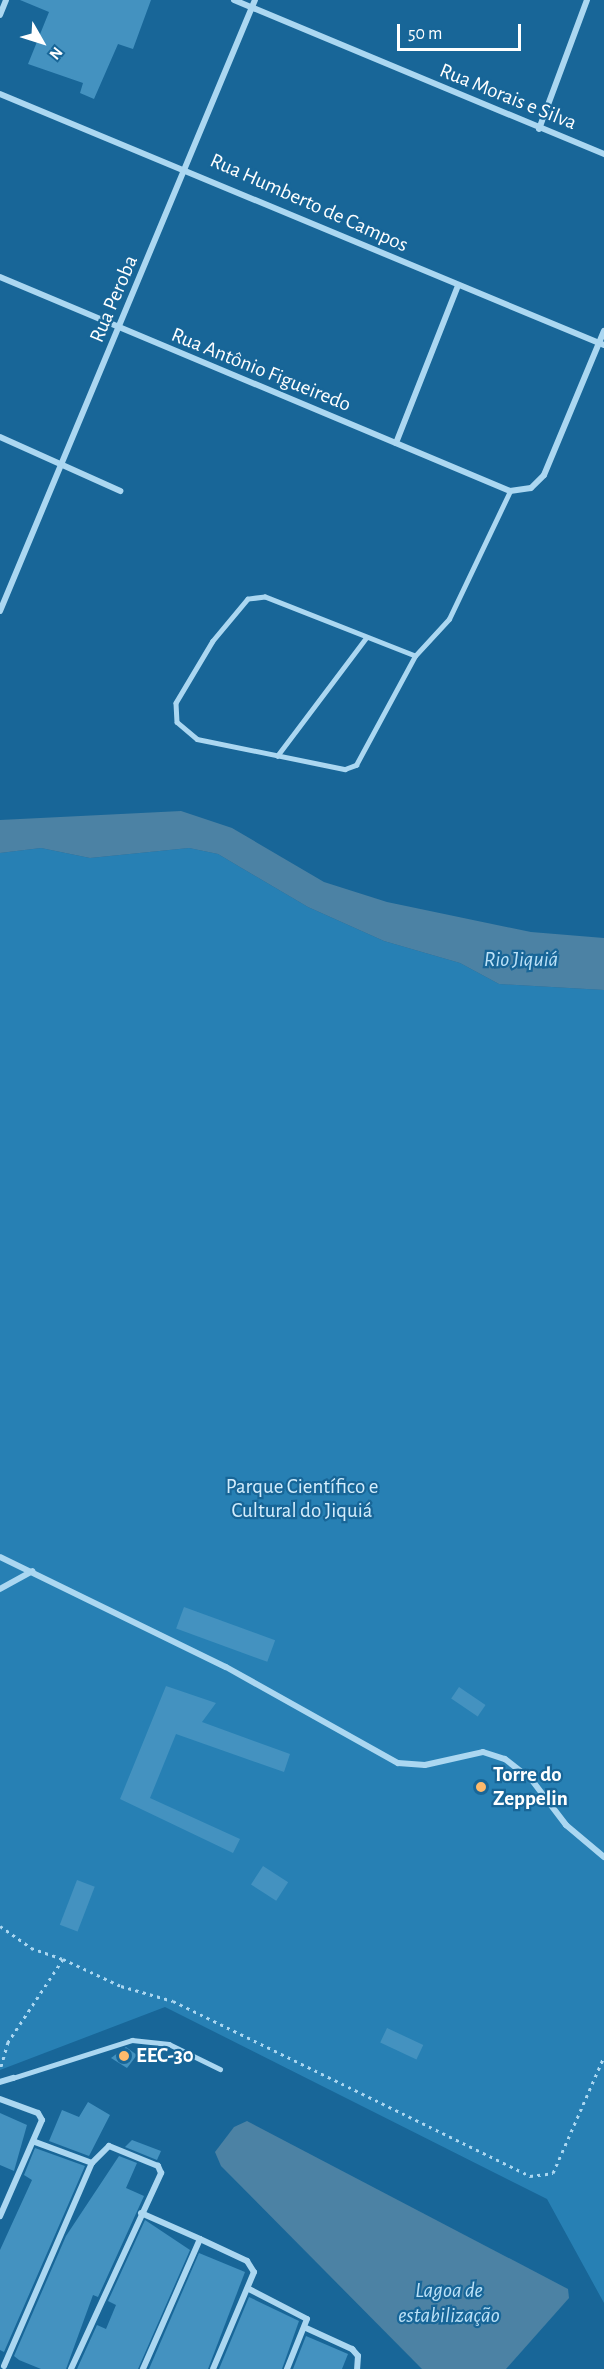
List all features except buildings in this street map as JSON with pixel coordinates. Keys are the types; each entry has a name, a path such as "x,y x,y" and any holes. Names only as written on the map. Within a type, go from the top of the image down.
{"street":[{"path":"0,15 6,0"},
{"name":"Rua Morais e Silva","path":"234,0 539,129 604,154"},
{"name":"Rua Peroba","path":"0,611 255,0"},
{"path":"539,129 586,0"},
{"name":"Rua Humberto de Campos","path":"0,94 187,167 458,286 602,344"},
{"name":"Rua Antônio Figueiredo","path":"0,277 119,329 510,491"},
{"path":"396,443 458,286"},
{"path":"510,491 531,488 544,475 602,344 604,331"},
{"path":"0,437 61,462 120,491"},
{"path":"0,1557 226,1667 398,1763 426,1766 483,1752 506,1759 531,1779 566,1825 604,1857"},
{"path":"0,1589 32,1571"},
{"path":"0,2082 13,2078"},
{"path":"0,2099 40,2115 35,2142 0,2216"},
{"path":"35,2142 92,2163"},
{"path":"12,2369 2,2365 92,2163 109,2146 159,2168 71,2369"},
{"path":"141,2213 250,2264 249,2289 213,2369"},
{"path":"143,2369 200,2240"},
{"path":"249,2289 307,2319 306,2328 286,2369"},
{"path":"306,2328 352,2349 358,2356 357,2369"}],"lane":[{"path":"415,656 266,597 248,599 234,610 176,703 177,722 197,739 345,769 356,765 415,656 449,619 510,491"},
{"path":"277,756 366,638"},
{"path":"13,2078 132,2040 169,2044 220,2069"}],"path":[{"path":"0,1926 32,1948 63,1959 121,1986 173,2001 530,2176 553,2173 604,2057"},
{"path":"0,2070 8,2042 63,1959"}],"green space":[{"name":"Parque Científico e Cultural do Jiquiá","path":"41,848 90,858 189,848 218,854 308,907 384,941 460,963 499,984 604,990 604,2303 547,2199 165,2007 0,2070 0,853"}],"water":[{"name":"Rio Jiquiá","path":"181,811 232,828 324,882 387,902 531,932 604,938 604,990 499,984 460,963 384,941 308,907 218,854 189,848 90,858 41,848 0,853 0,820"},
{"name":"Lagoa de estabilização","path":"247,2121 568,2289 569,2298 506,2369 422,2369 221,2166 215,2152 234,2127"}],"place":[{"name":"Torre do Zeppelin","path":"481,1787"},
{"name":"EEC-30","path":"124,2056"}]}
